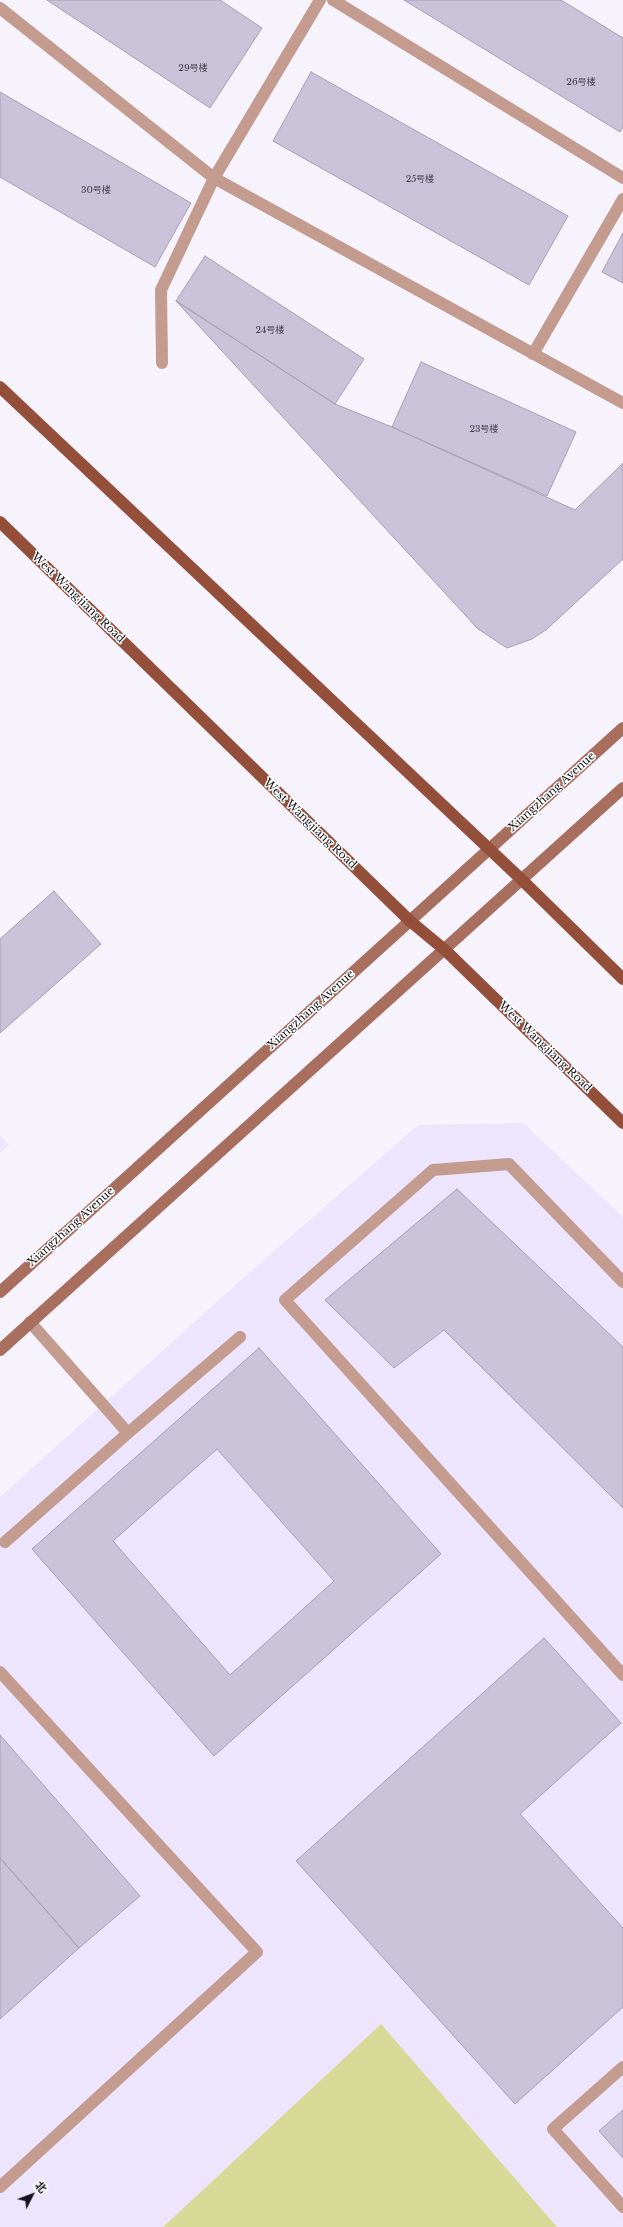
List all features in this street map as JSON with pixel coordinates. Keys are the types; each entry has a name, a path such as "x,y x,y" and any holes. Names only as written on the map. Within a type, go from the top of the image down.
{"main road":[{"path":"0,387 488,850 521,879 623,979"},
{"name":"West Wangjiang Road","path":"0,522 410,921 445,950 623,1123"},
{"name":"Xiangzhang Avenue","path":"0,1292 623,728"},
{"path":"0,1350 623,788"}],"lane":[{"path":"162,363 161,290 214,178 320,0"},
{"path":"333,0 623,178"},
{"path":"0,8 214,178 623,403"},
{"path":"533,354 623,199"},
{"path":"623,1282 509,1164 433,1170 286,1300 623,1675"},
{"path":"30,1322 128,1433"},
{"path":"5,1542 128,1433 240,1337"},
{"path":"0,1672 257,1952 0,2187"},
{"path":"623,2067 553,2129 623,2207"}],"shaded area":[{"path":"523,1123 623,1217 623,2227 557,2227 381,2024 163,2227 0,2227 0,1497 240,1281 418,1125"},
{"path":"0,1135 9,1145 0,1153"}],"green space":[{"path":"381,2024 557,2227 163,2227"}],"building":[{"path":"47,0 220,0 262,28 210,108"},
{"path":"404,0 561,0 623,38 623,127 620,132"},
{"path":"311,72 568,216 529,285 273,141"},
{"path":"0,92 191,203 155,267 0,177"},
{"path":"623,233 623,283 602,272"},
{"path":"205,256 364,359 335,404 176,301"},
{"path":"176,301 335,404 392,427 575,510 623,463 623,559 547,629 532,639 507,648 478,629"},
{"path":"421,362 576,432 547,496 392,427"},
{"path":"54,891 101,944 0,1033 0,939"},
{"path":"457,1189 623,1347 623,1508 444,1330 394,1368 325,1300"},
{"path":"259,1348 441,1554 214,1756 32,1549","holes":["217,1449 334,1581 230,1675 113,1541"]},
{"path":"544,1638 621,1723 520,1814 623,1928 623,2007 515,2104 296,1861"},
{"path":"0,1735 140,1896 79,1948 0,1858"},
{"path":"0,1858 79,1948 0,2019"},
{"path":"623,2110 623,2158 599,2131"}]}
